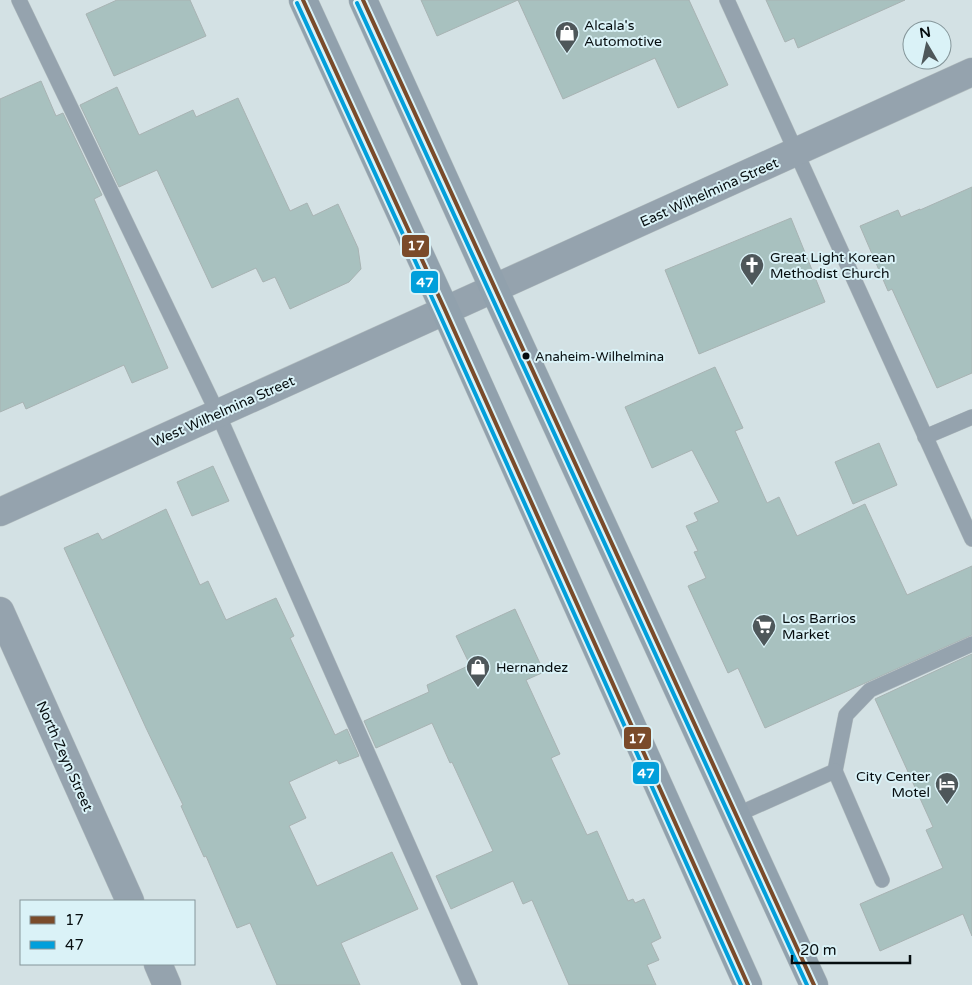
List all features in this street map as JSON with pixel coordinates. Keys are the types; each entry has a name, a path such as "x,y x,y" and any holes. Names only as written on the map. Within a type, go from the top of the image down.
{"main road":[{"path":"303,0 445,310 748,985"},
{"path":"363,0 814,985"}],"street":[{"name":"East Wilhelmina Street","path":"445,310 972,72"},
{"name":"West Wilhelmina Street","path":"0,512 445,310"},
{"name":"North Zeyn Street","path":"0,611 130,900"},
{"path":"158,965 167,985"}],"lane":[{"path":"19,0 218,414 470,985"},
{"path":"727,0 972,539"},
{"path":"926,436 972,417"},
{"path":"882,880 835,771 846,716 870,690 972,644"},
{"path":"736,816 835,771"}],"building":[{"path":"117,0 190,0 206,36 114,76 86,14"},
{"path":"421,0 518,0 437,36"},
{"path":"518,0 689,0 728,85 678,108 655,58 563,99"},
{"path":"766,0 905,0 798,48 794,38 785,42"},
{"path":"41,81 56,116 63,113 102,195 94,199 168,368 132,383 124,365 26,409 23,402 0,412 0,99"},
{"path":"117,87 139,135 193,110 196,117 238,98 290,211 307,203 313,216 338,204 358,248 361,269 349,282 290,309 275,277 263,282 256,268 212,288 157,170 119,187 80,105"},
{"path":"972,187 972,373 937,388 892,289 888,291 860,226 898,210 901,217"},
{"path":"791,218 825,302 699,354 665,270"},
{"path":"715,367 743,428 735,431 767,503 779,497 797,536 865,504 907,595 972,566 972,635 765,728 738,668 728,673 688,586 706,578 694,552 698,551 686,526 698,521 694,513 719,502 692,450 652,468 625,407"},
{"path":"879,443 897,485 853,504 835,462"},
{"path":"213,466 229,501 192,516 177,482"},
{"path":"166,509 200,585 208,581 226,620 276,598 294,636 290,638 335,735 347,729 359,756 339,764 337,760 289,782 306,818 289,826 317,886 392,852 418,909 341,943 360,985 277,985 250,923 237,928 206,856 204,857 181,806 183,805 64,548 98,533 102,540"},
{"path":"515,609 544,672 526,680 560,754 551,758 587,835 597,831 628,901 633,899 635,903 644,899 661,938 651,943 659,960 647,965 656,985 569,985 532,900 523,904 513,881 451,909 436,876 493,851 452,762 450,763 432,723 376,748 364,721 429,692 427,685 470,665 456,636"},
{"name":"City Center Motel","path":"972,654 972,936 963,914 880,951 860,904 943,868 926,830 933,827 875,699"}],"transit line":[{"name":"17","path":"303,0 445,310 748,985"},
{"name":"17","path":"363,0 814,985"},
{"name":"47","path":"297,3 439,313 741,985"},
{"name":"47","path":"357,3 807,985"}],"place":[{"name":"Alcala's Automotive","path":"567,54"},
{"name":"Great Light Korean Methodist Church","path":"752,286"},
{"name":"Anaheim-Wilhelmina","path":"526,356"},
{"name":"Los Barrios Market","path":"764,647"},
{"name":"Hernandez","path":"478,688"},
{"name":"City Center Motel","path":"947,805"}]}
